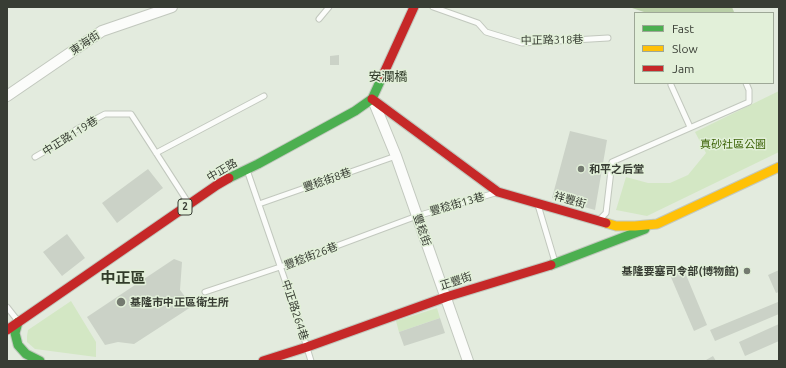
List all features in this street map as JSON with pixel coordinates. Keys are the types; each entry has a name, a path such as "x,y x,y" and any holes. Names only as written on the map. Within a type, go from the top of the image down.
{"street":[{"name":"東海街","path":"7,96 102,30 172,7"},
{"path":"372,99 414,7"},
{"name":"豐稔街","path":"372,99 396,156 468,361"},
{"name":"中正路","path":"7,330 222,182 355,111 372,99"},
{"name":"祥豐街","path":"372,99 498,192 616,226 657,224 779,167"},
{"path":"596,248 602,241 604,233 603,226 598,221"},
{"name":"正豐街","path":"263,361 307,347 446,297 556,263 657,224"},
{"path":"18,322 15,333 18,345 26,354 40,361"}],"lane":[{"path":"319,19 329,7"},
{"name":"中正路318巷","path":"433,7 478,23 486,32 522,43 608,38"},
{"path":"598,221 606,213 612,162 749,102 749,90 746,84"},
{"path":"671,85 690,128"},
{"path":"156,153 264,96"},
{"name":"中正路119巷","path":"35,157 59,143 77,129 106,114 131,114 189,204"},
{"name":"豐稔街8巷","path":"259,204 396,156"},
{"name":"中正路264巷","path":"246,169 311,361"},
{"name":"豐稔街13巷","path":"417,216 498,192"},
{"path":"538,204 556,263"},
{"name":"豐稔街26巷","path":"205,292 280,267 417,216"},
{"path":"7,306 18,322"}],"green space":[{"path":"629,7 732,7 734,12 644,12"},
{"name":"真砂社區公園","path":"779,91 779,152 647,216 616,210 626,177 648,183 670,183 688,175 706,153 695,132"},
{"path":"71,301 96,342 96,357 35,349 27,342 28,330"},
{"path":"437,308 440,318 399,332 396,321"}],"building":[{"path":"339,55 339,65 330,65 330,56"},
{"name":"和平之后堂","path":"570,131 607,140 595,210 552,198"},
{"path":"148,169 163,188 117,223 102,203"},
{"path":"67,234 85,258 62,276 43,252"},
{"path":"174,259 182,262 180,290 191,307 134,344 118,342 105,345 87,317"},
{"path":"684,270 707,325 694,331 670,275"},
{"path":"779,270 779,292 776,293 768,275"},
{"path":"778,302 779,314 715,341 710,330"},
{"path":"440,318 445,333 404,346 399,332"},
{"path":"779,324 779,341 745,356 739,342"},
{"path":"713,356 716,361 706,360"}],"traffic: fast":[{"path":"229,178 258,164 355,111 372,99 383,75"},
{"path":"551,265 645,229"},
{"path":"18,322 15,333 18,345 26,354 40,361"}],"traffic: slow":[{"path":"606,223 616,226 657,224 779,167"}],"traffic: jam":[{"path":"383,75 414,7"},
{"path":"372,99 498,192 606,223"},
{"path":"7,330 229,178"},
{"path":"263,361 307,347 446,297 551,265"}],"place":[{"name":"和平之后堂","path":"581,169"},
{"name":"基隆要塞司令部(博物館)","path":"747,271"},
{"name":"基隆市中正區衛生所","path":"121,302"}],"district":[{"name":"安瀾橋","path":"388,77"},
{"name":"中正區","path":"123,278"}]}
